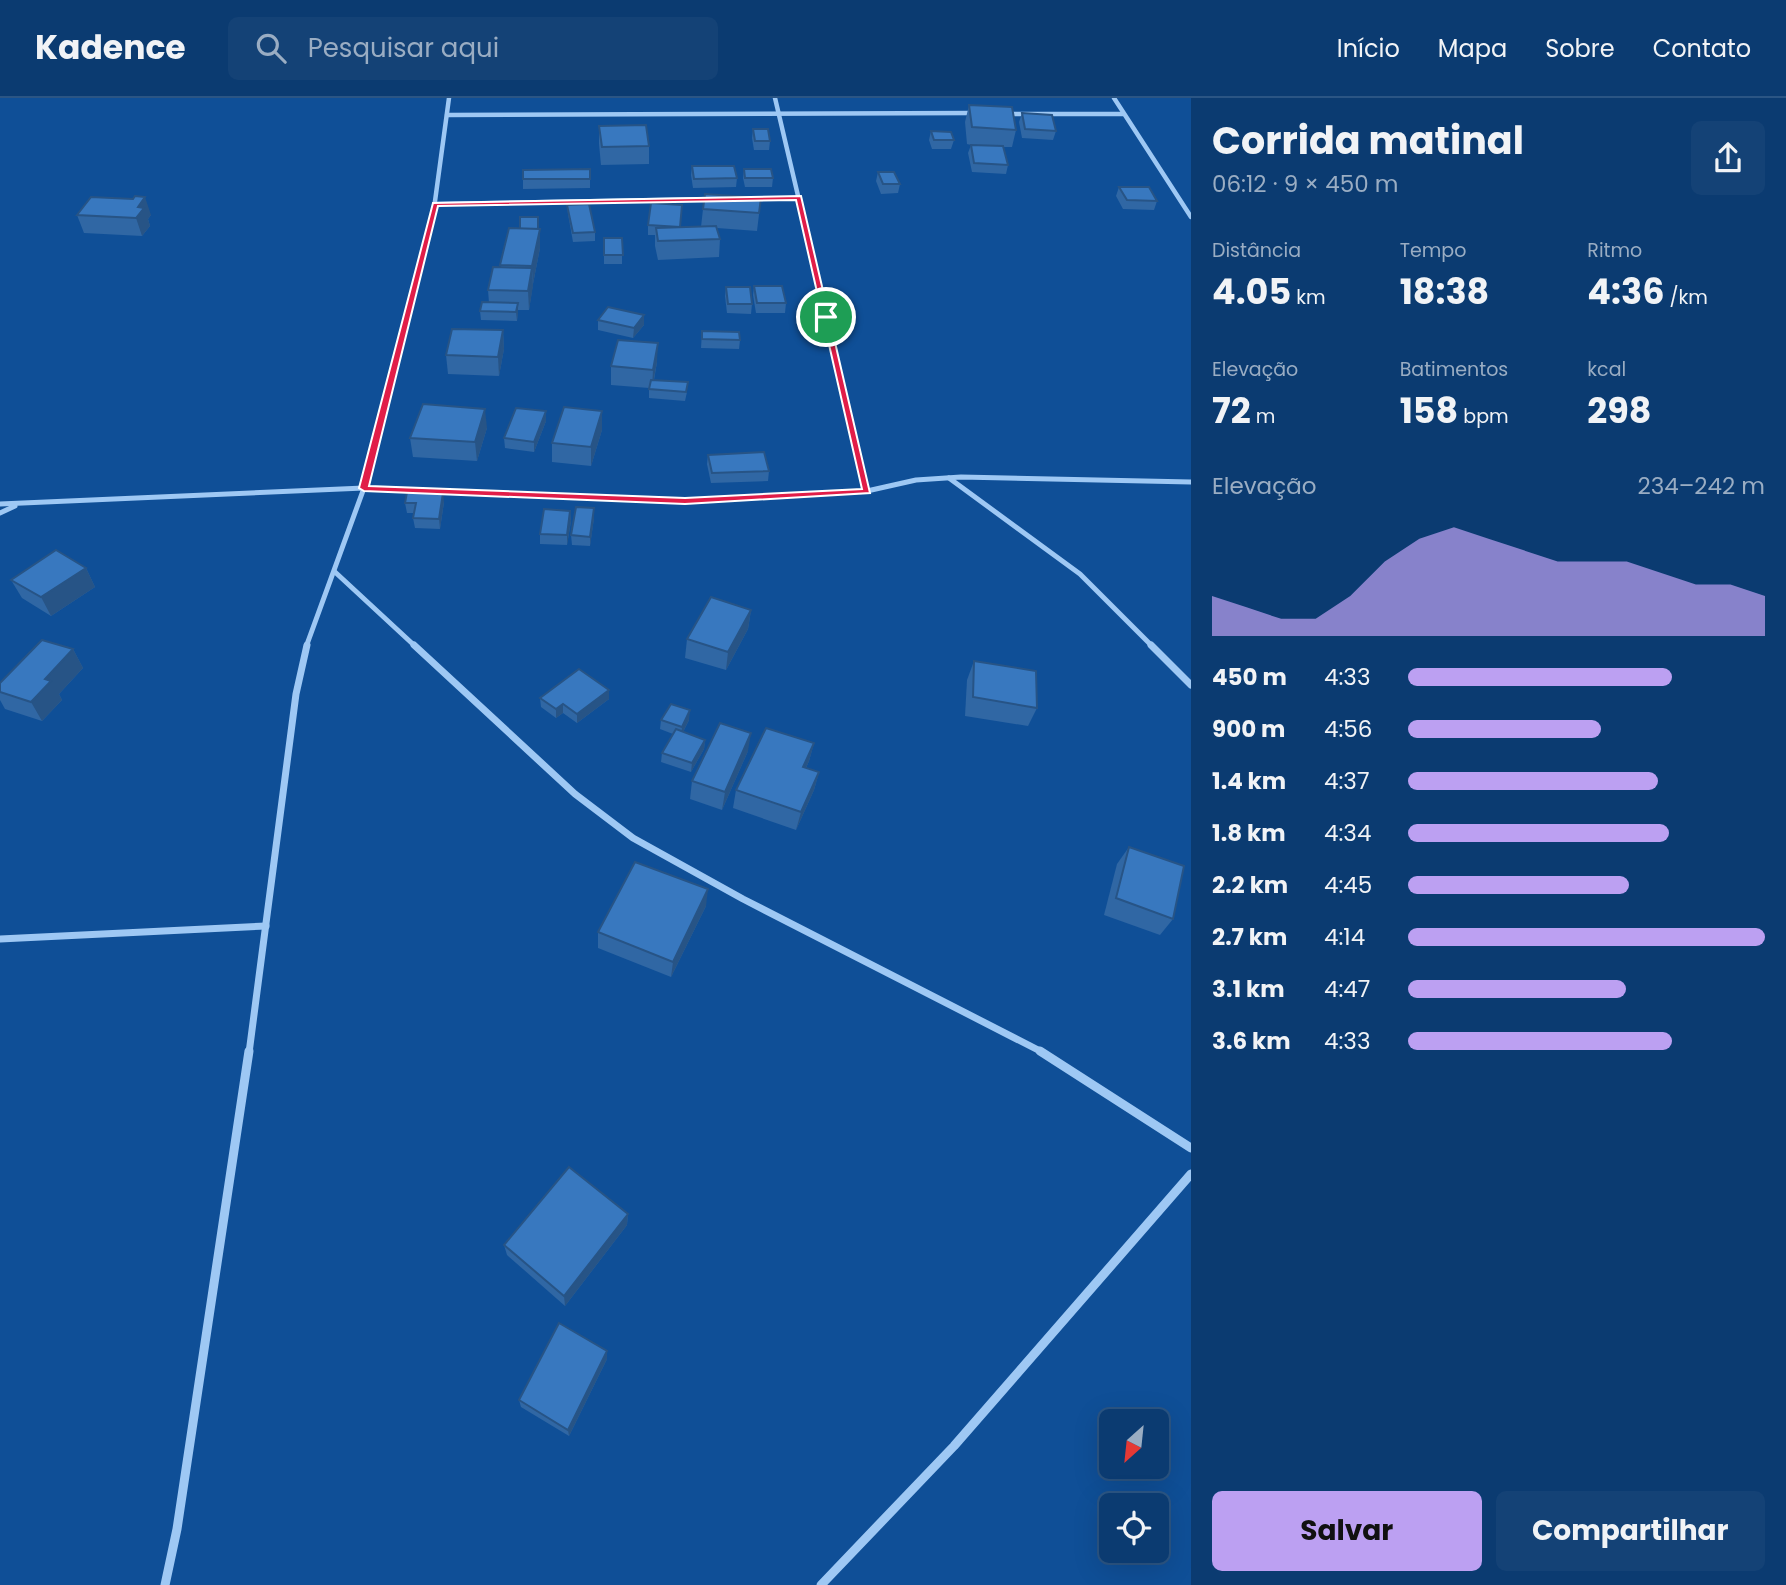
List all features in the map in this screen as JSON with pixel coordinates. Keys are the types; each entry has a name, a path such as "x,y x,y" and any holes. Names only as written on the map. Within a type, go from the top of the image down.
{"street":[{"path":"165,1585 183,1488 296,694 309,634 335,572 364,488 435,204 449,98"},
{"path":"775,98 867,491"},
{"path":"1114,98 1191,216"},
{"path":"447,116 778,112 985,113"},
{"path":"999,114 1123,114"},
{"path":"743,199 799,198"},
{"path":"435,204 715,199"},
{"path":"948,478 1080,574 1191,685"},
{"path":"0,504 364,488 685,501 867,491 916,480 948,478 1191,482"},
{"path":"0,513 18,504"},
{"path":"335,572 575,794 633,838 743,899 1057,1060 1191,1148"},
{"path":"0,939 265,926"},
{"path":"821,1585 954,1446 1191,1174"}],"building":[{"path":"969,105 1012,107 1016,130 972,127"},
{"path":"1022,113 1052,115 1056,131 1025,129"},
{"path":"646,125 649,146 602,147 599,126"},
{"path":"753,129 768,129 770,141 755,141"},
{"path":"931,131 951,132 954,140 934,140"},
{"path":"971,145 1003,146 1008,165 974,163"},
{"path":"692,166 734,166 737,178 694,179"},
{"path":"590,169 590,179 523,179 523,170"},
{"path":"744,169 771,169 773,178 745,178"},
{"path":"878,172 894,172 900,184 883,184"},
{"path":"1119,187 1149,187 1157,201 1127,200"},
{"path":"705,194 761,198 759,213 703,209"},
{"path":"135,196 145,197 138,207 144,208 136,218 77,215 91,197 133,199"},
{"path":"651,203 682,205 680,227 648,225"},
{"path":"589,204 595,232 573,233 567,205"},
{"path":"520,217 538,217 538,229 520,229"},
{"path":"716,226 720,239 658,241 656,228"},
{"path":"509,228 540,229 532,266 500,265"},
{"path":"604,238 622,238 623,255 604,255"},
{"path":"493,267 532,268 528,291 488,290"},
{"path":"754,286 782,286 786,303 757,303"},
{"path":"726,287 750,287 752,304 728,304"},
{"path":"482,302 518,303 516,312 480,311"},
{"path":"608,307 644,315 634,328 598,320"},
{"path":"452,329 503,330 498,357 446,355"},
{"path":"702,331 739,332 740,340 702,339"},
{"path":"618,340 658,343 653,370 611,366"},
{"path":"651,380 688,382 686,392 649,389"},
{"path":"423,404 485,409 475,442 410,438"},
{"path":"564,407 602,411 591,447 552,443"},
{"path":"516,408 546,411 534,442 504,438"},
{"path":"764,452 769,471 712,473 708,455"},
{"path":"407,492 443,493 439,519 413,518 416,503 405,503"},
{"path":"576,507 594,508 590,537 571,535"},
{"path":"544,509 570,511 567,535 540,534"},
{"path":"56,550 86,568 41,597 11,580"},
{"path":"711,597 751,610 728,652 687,639"},
{"path":"42,640 73,649 45,679 51,681 31,702 0,692 0,683"},
{"path":"974,661 1036,671 1037,708 973,697"},
{"path":"579,669 609,690 577,714 563,704 556,709 540,698"},
{"path":"671,704 690,710 682,727 661,720"},
{"path":"720,723 751,733 725,792 692,781"},
{"path":"766,728 814,743 803,767 819,772 801,812 736,790"},
{"path":"676,729 705,740 692,763 662,753"},
{"path":"1129,847 1184,866 1173,919 1116,898"},
{"path":"635,862 708,889 673,962 598,932"},
{"path":"569,1167 628,1214 564,1296 504,1245"},
{"path":"559,1323 607,1351 568,1430 519,1400"}],"route":[{"path":"799,198 826,317 867,491 685,501 364,488 435,204 799,198"}]}
